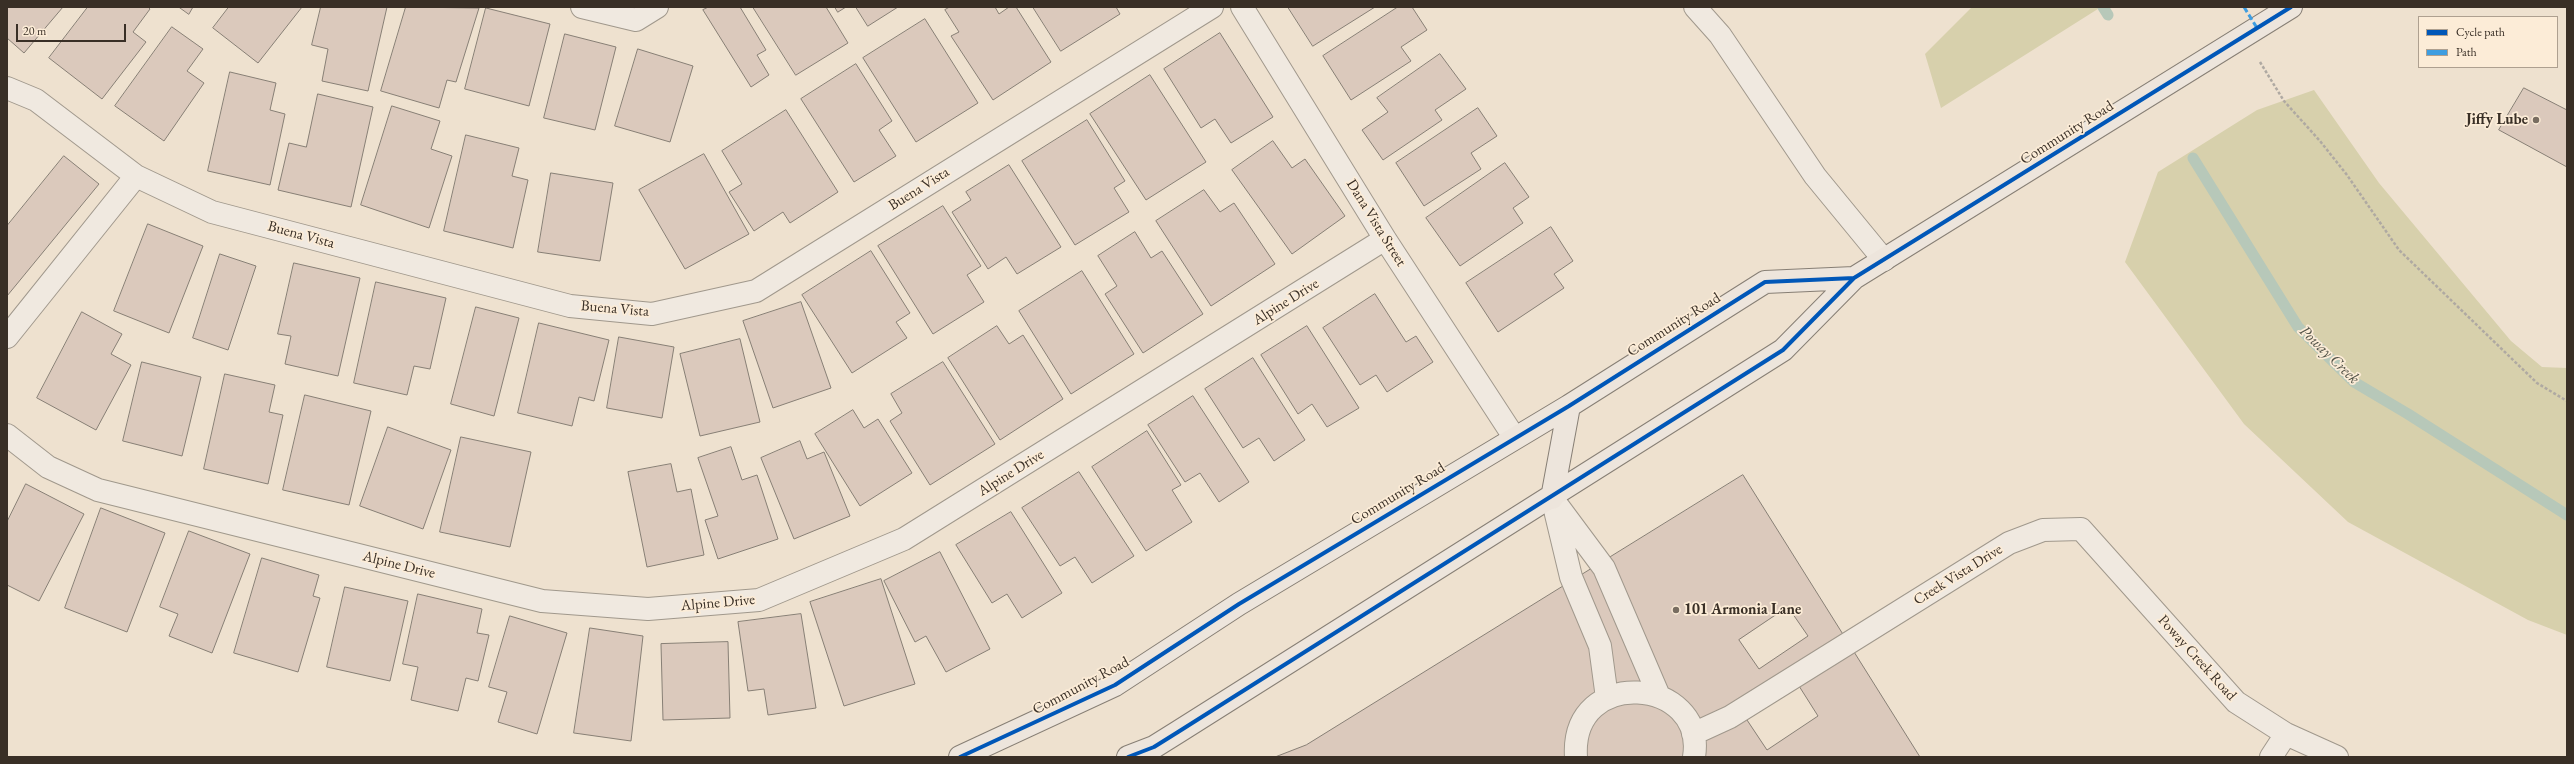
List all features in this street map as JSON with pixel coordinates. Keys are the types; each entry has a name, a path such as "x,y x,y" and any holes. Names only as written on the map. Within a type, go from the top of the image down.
{"main road":[{"name":"Community Road","path":"1128,757 1152,752 1783,350 1854,278 2292,7"},
{"name":"Community Road","path":"960,757 1115,685 1239,604 1514,437 1569,406 1764,282 1854,278"},
{"path":"1552,498 1569,406"}],"street":[{"path":"582,7 636,20 657,7"},
{"name":"Buena Vista","path":"7,88 36,100 136,176 212,212 570,306 652,314 756,291 1212,7"},
{"name":"Dana Vista Street","path":"1242,7 1385,239 1514,437"},
{"path":"1695,7 1720,35 1815,176 1884,260"},
{"path":"7,337 136,176"},
{"name":"Alpine Drive","path":"7,436 48,467 98,490 542,601 648,609 759,600 904,539 1385,239"},
{"path":"1552,498 1604,568 1659,696"},
{"path":"1552,498 1572,577 1600,646 1607,698"},
{"name":"Creek Vista Drive","path":"1693,734 1730,717 2009,543 2043,530 2081,529"},
{"name":"Poway Creek Road","path":"2081,529 2236,702 2286,734 2338,757"},
{"path":"1576,757 1575,745 1581,726 1591,710 1607,698 1624,692 1642,691 1659,696 1674,705 1685,718 1693,734 1694,757"},
{"path":"2271,757 2286,734"}],"path":[{"path":"2244,36 2284,101 2347,175 2399,250 2521,368 2537,382 2567,401"}],"shaded area":[{"path":"1972,7 2101,7 1941,108 1925,54"},
{"path":"2314,90 2379,183 2511,341 2542,367 2567,368 2567,635 2528,620 2348,522 2244,424 2125,262 2158,172 2257,110"}],"building":[{"path":"7,7 63,7 24,53 7,38"},
{"path":"88,7 148,7 150,9 133,32 146,42 102,99 49,58"},
{"path":"179,7 193,7 189,14"},
{"path":"229,7 302,7 258,63 213,28"},
{"path":"321,7 387,7 368,91 322,81 328,49 312,45"},
{"path":"406,7 479,8 456,82 447,80 439,108 381,91"},
{"path":"709,7 740,7 766,50 757,55 769,75 751,87 703,10"},
{"path":"753,7 826,7 848,43 796,75"},
{"path":"835,7 846,7 838,12"},
{"path":"856,7 898,7 868,26"},
{"path":"950,7 995,7 999,14 1009,7 1016,7 1051,62 993,100 951,36 959,32 945,10"},
{"path":"1033,7 1116,7 1120,14 1061,51"},
{"path":"1288,7 1375,7 1313,46"},
{"path":"1398,7 1412,7 1427,30 1401,47 1411,61 1351,100 1323,56"},
{"path":"486,8 550,24 529,106 465,89"},
{"path":"925,19 978,103 916,142 863,58"},
{"path":"172,27 203,49 187,71 204,83 164,141 115,106"},
{"path":"1220,33 1273,117 1231,143 1215,119 1201,128 1164,69"},
{"path":"565,34 616,47 595,130 544,118"},
{"path":"638,49 693,66 670,142 615,126"},
{"path":"1440,54 1466,89 1435,110 1442,120 1383,160 1362,130 1388,112 1377,98"},
{"path":"856,64 892,121 879,130 896,156 854,182 801,99"},
{"path":"230,72 276,83 270,110 285,114 270,185 208,171"},
{"path":"1150,75 1206,162 1146,200 1090,114"},
{"name":"Jiffy Lube","path":"2524,88 2567,110 2567,167 2499,130"},
{"path":"318,94 373,107 351,207 278,190 289,143 306,147"},
{"path":"392,106 440,121 431,149 452,156 429,228 361,205"},
{"path":"1478,108 1497,136 1471,153 1481,169 1424,206 1396,163"},
{"path":"786,110 838,192 790,223 783,212 754,231 729,192 742,184 722,151"},
{"path":"1087,120 1125,181 1114,188 1129,212 1075,245 1022,161"},
{"path":"466,135 519,148 512,176 528,180 513,248 444,231"},
{"path":"1273,141 1292,168 1305,159 1345,216 1292,254 1232,170"},
{"path":"704,154 749,234 685,269 639,190"},
{"path":"64,156 99,184 7,296 7,226"},
{"path":"1505,163 1529,197 1513,208 1523,223 1460,266 1426,218"},
{"path":"1009,165 1061,247 1017,274 1006,257 988,269 952,212 971,200 966,192"},
{"path":"551,173 613,183 600,261 538,252"},
{"path":"1204,190 1220,212 1234,203 1275,264 1211,306 1156,221"},
{"path":"943,206 981,266 967,275 984,302 933,334 878,246"},
{"path":"148,224 203,246 169,333 114,311"},
{"path":"1551,227 1573,261 1554,274 1564,288 1498,332 1466,283"},
{"path":"1135,232 1151,258 1162,251 1203,314 1143,353 1105,294 1117,286 1098,256"},
{"path":"871,251 910,313 896,322 907,338 852,373 802,295"},
{"path":"220,254 256,266 228,350 193,338"},
{"path":"294,263 360,278 338,376 285,364 291,336 278,334"},
{"path":"1082,271 1134,354 1071,394 1019,311"},
{"path":"376,282 446,298 430,369 414,366 407,395 354,383"},
{"path":"1375,294 1406,342 1416,336 1433,362 1387,392 1376,375 1360,385 1323,328"},
{"path":"801,302 831,388 773,408 743,321"},
{"path":"476,307 519,318 494,416 451,404"},
{"path":"82,312 122,334 111,354 131,365 96,430 37,398"},
{"path":"539,323 609,340 594,401 579,397 572,426 518,413"},
{"path":"997,326 1009,344 1023,335 1063,399 1000,440 948,358"},
{"path":"1307,326 1359,408 1327,427 1312,404 1298,414 1261,355"},
{"path":"619,337 674,347 662,418 607,408"},
{"path":"740,339 760,422 700,436 680,354"},
{"path":"1253,358 1305,440 1274,461 1259,438 1243,448 1205,389"},
{"path":"142,362 201,377 182,456 123,441"},
{"path":"943,362 995,444 930,485 890,421 902,413 891,394"},
{"path":"225,374 275,385 269,412 283,415 268,484 204,469"},
{"path":"305,395 371,411 349,505 283,490"},
{"path":"1193,396 1249,482 1219,502 1200,473 1185,482 1148,425"},
{"path":"853,410 864,428 878,419 912,473 860,506 815,434"},
{"path":"388,427 451,450 423,529 360,506"},
{"path":"1147,431 1181,485 1172,490 1192,522 1146,551 1092,467"},
{"path":"461,437 531,452 510,547 440,532"},
{"path":"800,441 807,459 824,452 850,516 794,539 761,458"},
{"path":"731,447 742,480 757,475 778,539 718,559 705,520 718,516 698,458"},
{"path":"671,464 677,492 691,489 704,555 647,567 628,472"},
{"path":"1079,472 1134,556 1092,583 1075,557 1060,566 1022,508"},
{"name":"101 Armonia Lane","path":"1743,475 1920,757 1275,757 1306,745"},
{"path":"26,484 84,514 39,601 7,585 7,522"},
{"path":"101,508 165,533 127,632 65,608"},
{"path":"1011,512 1062,593 1022,618 1007,594 992,603 956,545"},
{"path":"189,531 250,554 212,653 169,636 178,614 160,607"},
{"path":"940,552 990,649 946,672 926,636 915,642 884,581"},
{"path":"262,558 319,575 313,596 320,598 298,672 234,653"},
{"path":"881,579 915,684 844,706 810,602"},
{"path":"345,587 408,601 390,681 327,667"},
{"path":"418,594 482,609 477,633 489,635 478,681 466,678 458,711 411,700 418,667 403,664"},
{"path":"1788,607 1808,636 1759,669 1739,640"},
{"path":"801,614 816,708 768,715 764,689 748,691 738,622"},
{"path":"510,616 567,633 537,734 498,722 507,692 489,687"},
{"path":"590,628 643,636 631,741 574,733"},
{"path":"728,642 730,718 663,720 661,644"},
{"path":"1799,686 1818,716 1767,750 1747,720"}],"waterway":[{"name":"Poway Creek","path":"2103,7 2108,15"},
{"name":"Poway Creek","path":"2193,158 2298,327 2354,382 2408,414 2567,515"}],"marked path":[{"path":"2244,7 2257,28"}],"cycle path":[{"path":"1128,757 1154,747 1783,350 1854,278 2291,7"},
{"path":"960,757 1115,685 1239,604 1569,406 1765,282 1854,278"}],"place":[{"name":"Jiffy Lube","path":"2536,120"},
{"name":"101 Armonia Lane","path":"1676,610"}]}
